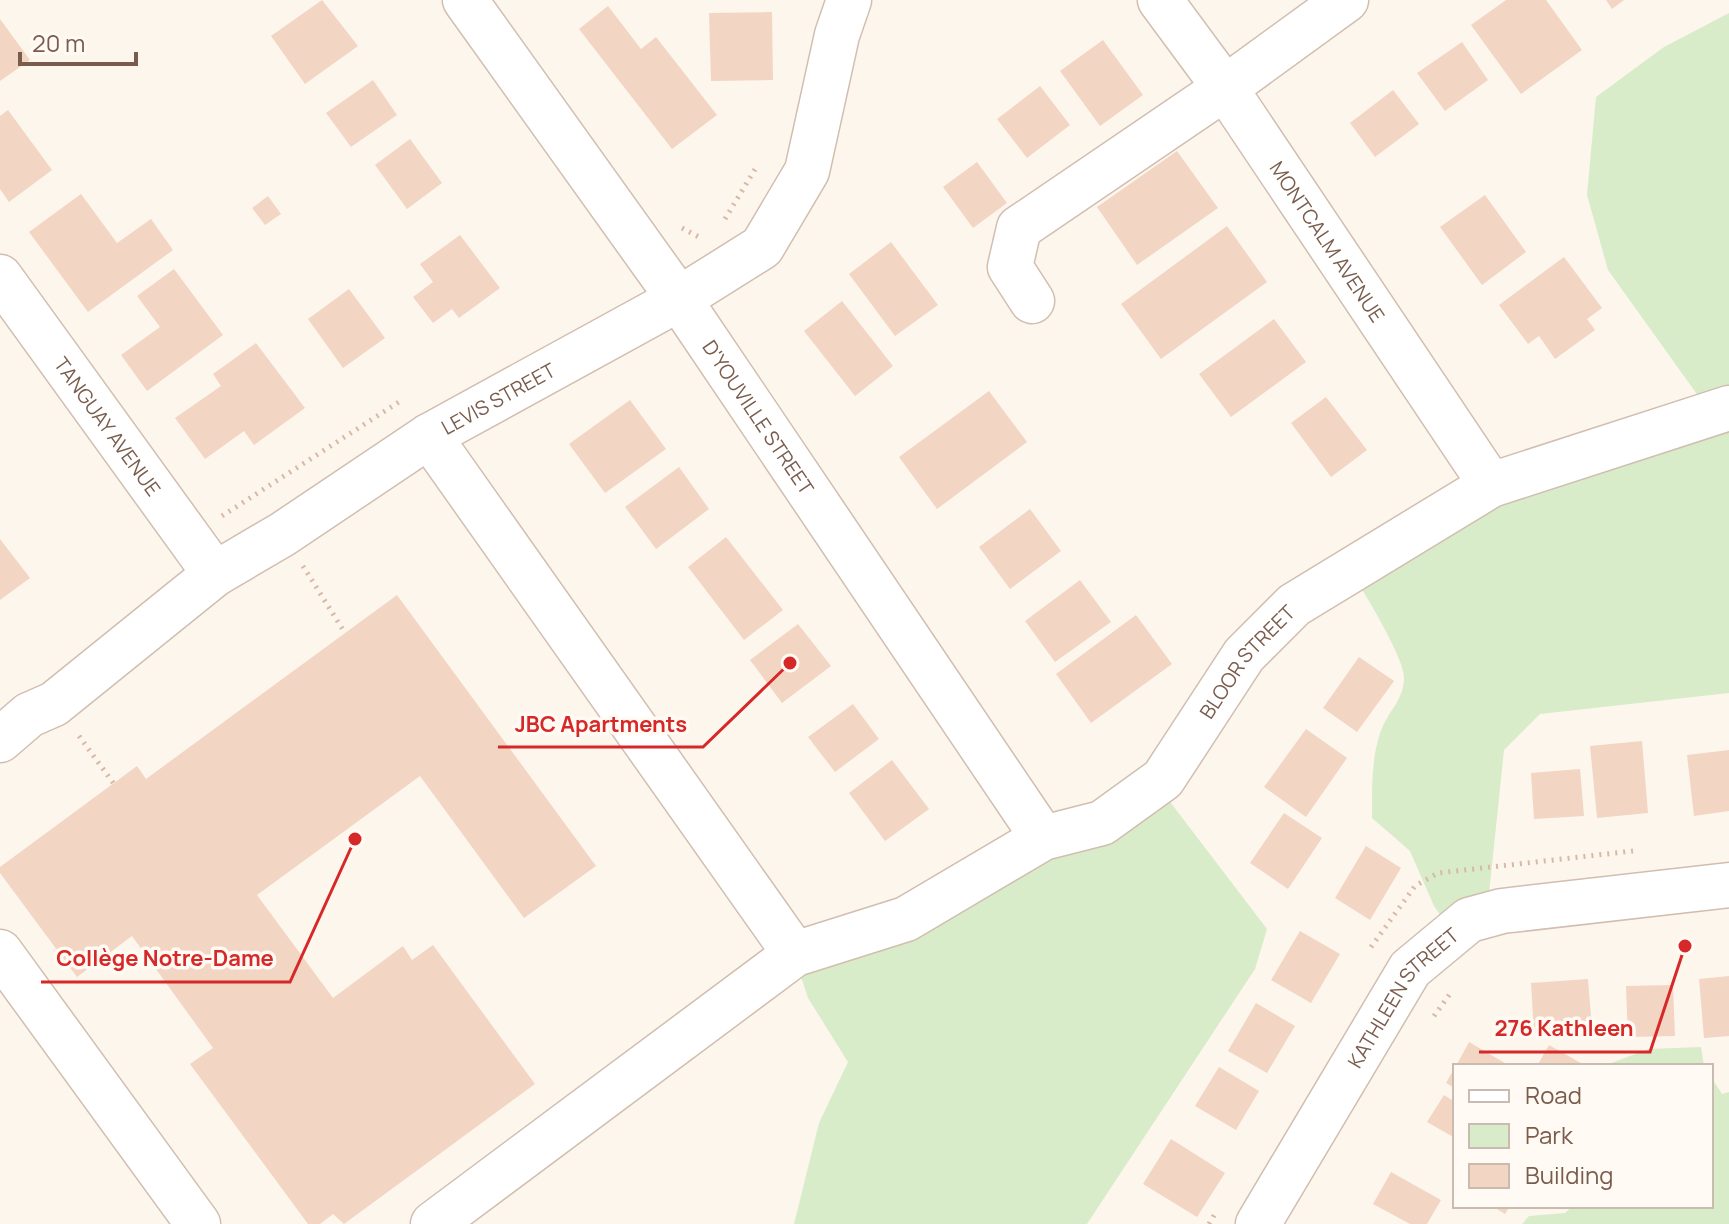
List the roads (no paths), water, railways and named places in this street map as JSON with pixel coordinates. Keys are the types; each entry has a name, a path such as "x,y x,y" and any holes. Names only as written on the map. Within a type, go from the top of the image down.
{"street":[{"name":"D'YOUVILLE STREET","path":"465,0 667,282 1043,838"},
{"path":"810,0 843,18"},
{"name":"MONTCALM AVENUE","path":"1160,0 1225,88 1491,485"},
{"path":"1032,301 1010,267 1019,228 1225,88 1346,0"},
{"name":"LEVIS STREET","path":"28,720 215,574 283,534 667,282 762,247 807,171 843,18"},
{"name":"TANGUAY AVENUE","path":"0,277 215,574"},
{"name":"BLOOR STREET","path":"433,1224 795,954 906,919 1043,838 1102,823 1163,779 1244,655 1294,605 1491,485 1729,408"},
{"path":"429,436 795,954"},
{"name":"KATHLEEN STREET","path":"1258,1224 1410,969 1448,935 1469,920 1502,911 1729,885"},
{"path":"0,952 198,1224"}],"place":[{"name":"JBC Apartments","path":"790,663"},
{"name":"Collège Notre-Dame","path":"355,839"},
{"name":"276 Kathleen","path":"1685,946"}]}
